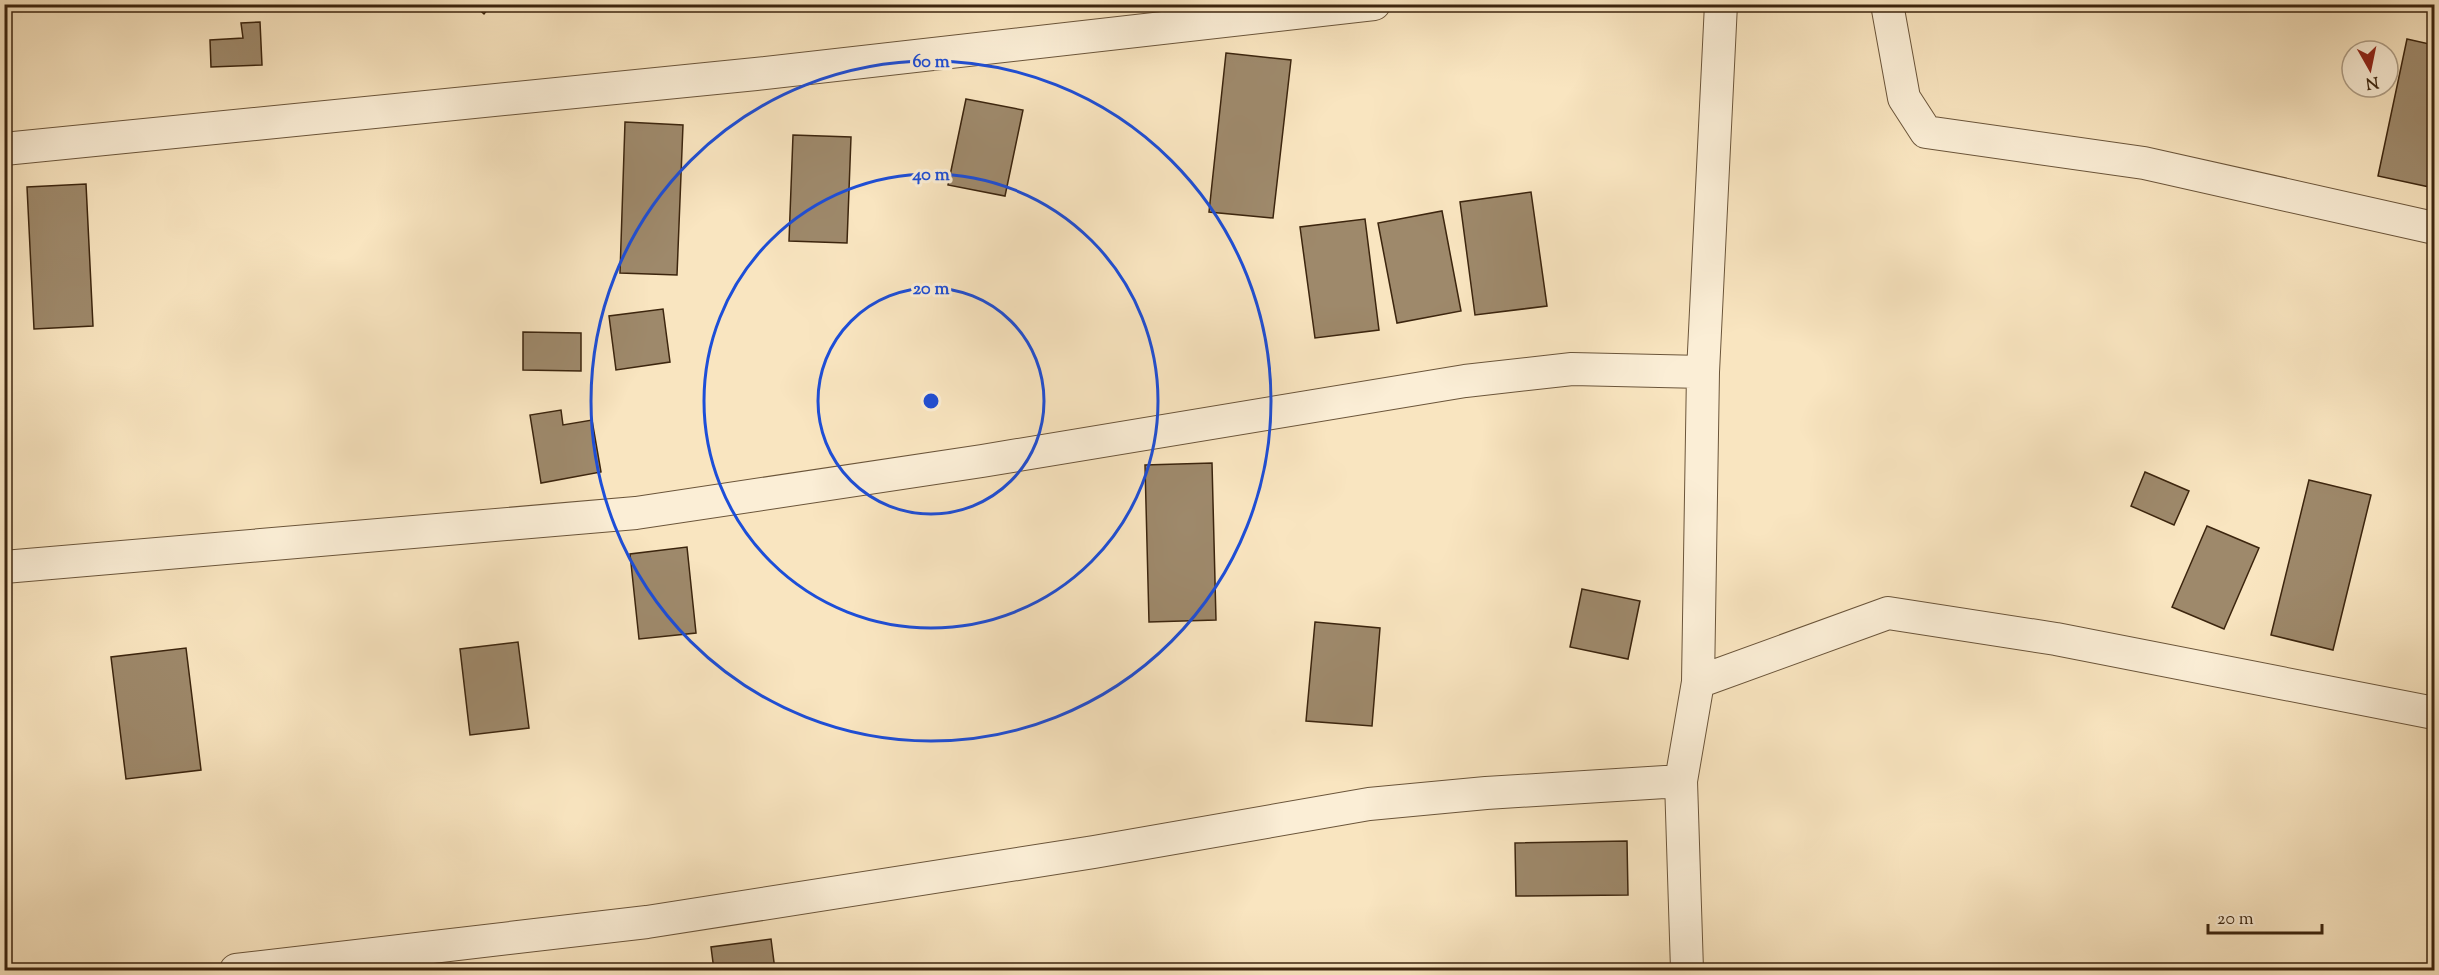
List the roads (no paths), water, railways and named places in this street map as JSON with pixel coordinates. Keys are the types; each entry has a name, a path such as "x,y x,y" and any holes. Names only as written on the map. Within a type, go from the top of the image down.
{"street":[{"path":"4,149 756,74 1374,4"},
{"path":"1687,970 1681,781 1698,682 1703,372 1721,4"},
{"path":"1887,4 1904,98 1926,132 2144,163 2434,228"},
{"path":"4,567 636,513 982,460 1465,381 1572,369 1703,372"},
{"path":"1698,682 1888,613 2056,639 2434,713"},
{"path":"236,970 646,922 1094,852 1369,804 1486,793 1681,781"}]}
